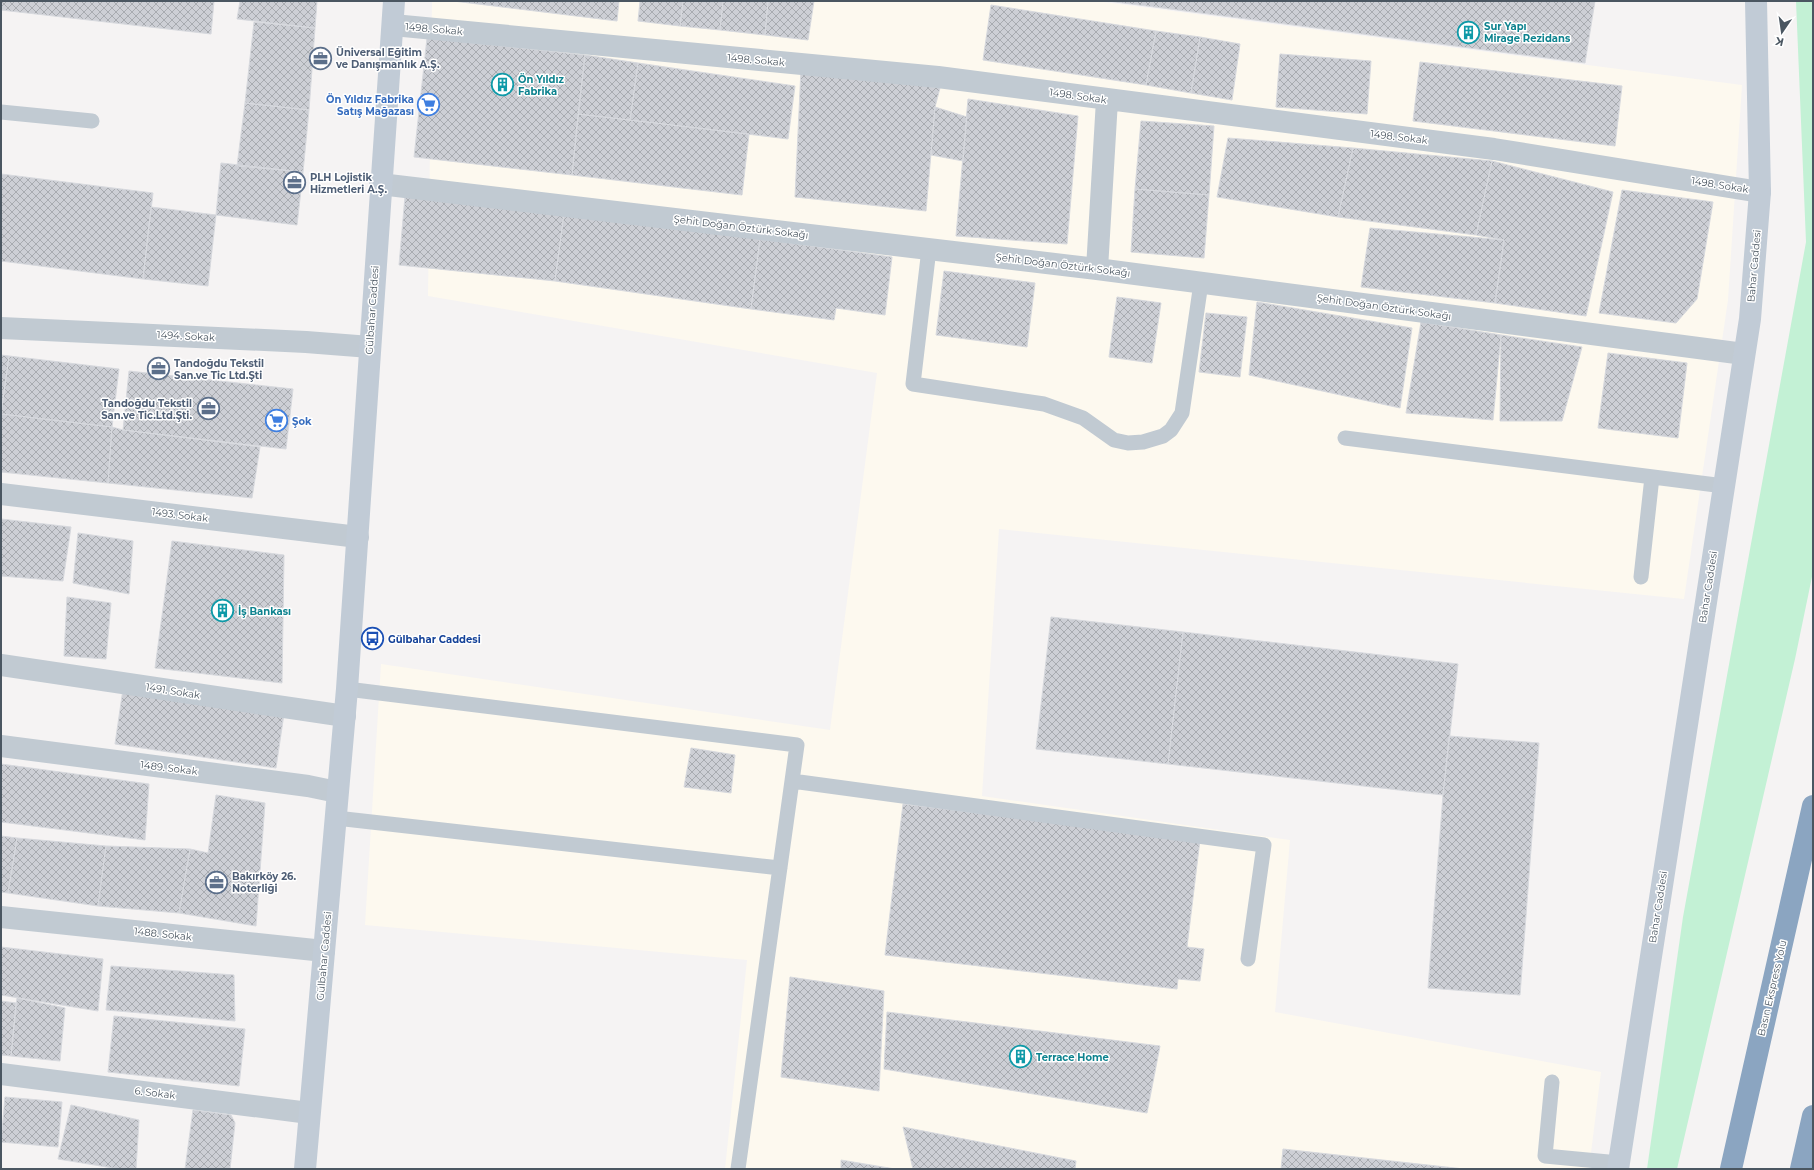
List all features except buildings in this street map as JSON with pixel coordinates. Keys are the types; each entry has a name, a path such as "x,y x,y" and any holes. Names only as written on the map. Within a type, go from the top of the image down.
{"highway":[{"name":"Basın Ekspress Yolu","path":"1731,1169 1813,806"},
{"path":"1801,1169 1813,1116"}],"main road":[{"name":"Gülbahar Caddesi","path":"304,1169 345,716 358,537 380,184 394,1"},
{"name":"Bahar Caddesi","path":"1618,1166 1750,319 1760,192 1756,1"}],"street":[{"name":"1498. Sokak","path":"392,25 938,77 1494,149 1760,192"},
{"path":"1097,269 1107,100"},
{"name":"Şehit Doğan Öztürk Sokağı","path":"380,184 1097,269 1744,354"},
{"name":"1494. Sokak","path":"1,328 306,342 370,347"},
{"name":"1493. Sokak","path":"1,494 358,537"},
{"name":"1491. Sokak","path":"1,665 345,716"},
{"name":"1489. Sokak","path":"1,746 308,786 337,792"},
{"name":"1488. Sokak","path":"1,917 324,951"},
{"name":"6. Sokak","path":"1,1074 309,1113"}],"lane":[{"path":"1,112 92,121"},
{"path":"929,249 913,384 1044,404 1083,418 1114,440 1128,442 1148,441 1162,436 1171,430 1182,413 1201,283"},
{"path":"1345,438 1724,486"},
{"path":"1641,577 1652,477"},
{"path":"347,689 797,746 738,1169"},
{"path":"792,781 1264,845 1248,959"},
{"path":"336,818 780,868"},
{"path":"1552,1082 1545,1156 1618,1166"}],"shaded area":[{"path":"432,1 1096,1 1742,85 1728,300 1684,599 999,529 982,796 1290,840 1275,1012 1601,1072 1589,1169 725,1169 747,960 365,925 381,664 830,730 877,373 428,296"}],"green space":[{"path":"1796,1 1813,1 1813,572 1795,659 1677,1169 1647,1169 1683,917 1806,242"}],"place":[{"name":"Sur Yapı Mirage Rezidans","path":"1468,32"},
{"name":"Üniversal Eğitim ve Danışmanlık A.Ş.","path":"320,58"},
{"name":"Ön Yıldız Fabrika","path":"502,85"},
{"name":"Ön Yıldız Fabrika Satış Mağazası","path":"429,105"},
{"name":"PLH Lojistik Hizmetleri A.Ş.","path":"295,183"},
{"name":"Tandoğdu Tekstil San.ve Tic Ltd.Şti","path":"158,369"},
{"name":"Tandoğdu Tekstil San.ve Tic.Ltd.Şti.","path":"208,409"},
{"name":"Şok","path":"276,421"},
{"name":"İş Bankası","path":"223,611"},
{"name":"Gülbahar Caddesi","path":"372,639"},
{"name":"Bakırköy 26. Noterliği","path":"216,882"},
{"name":"Terrace Home","path":"1021,1057"}]}
